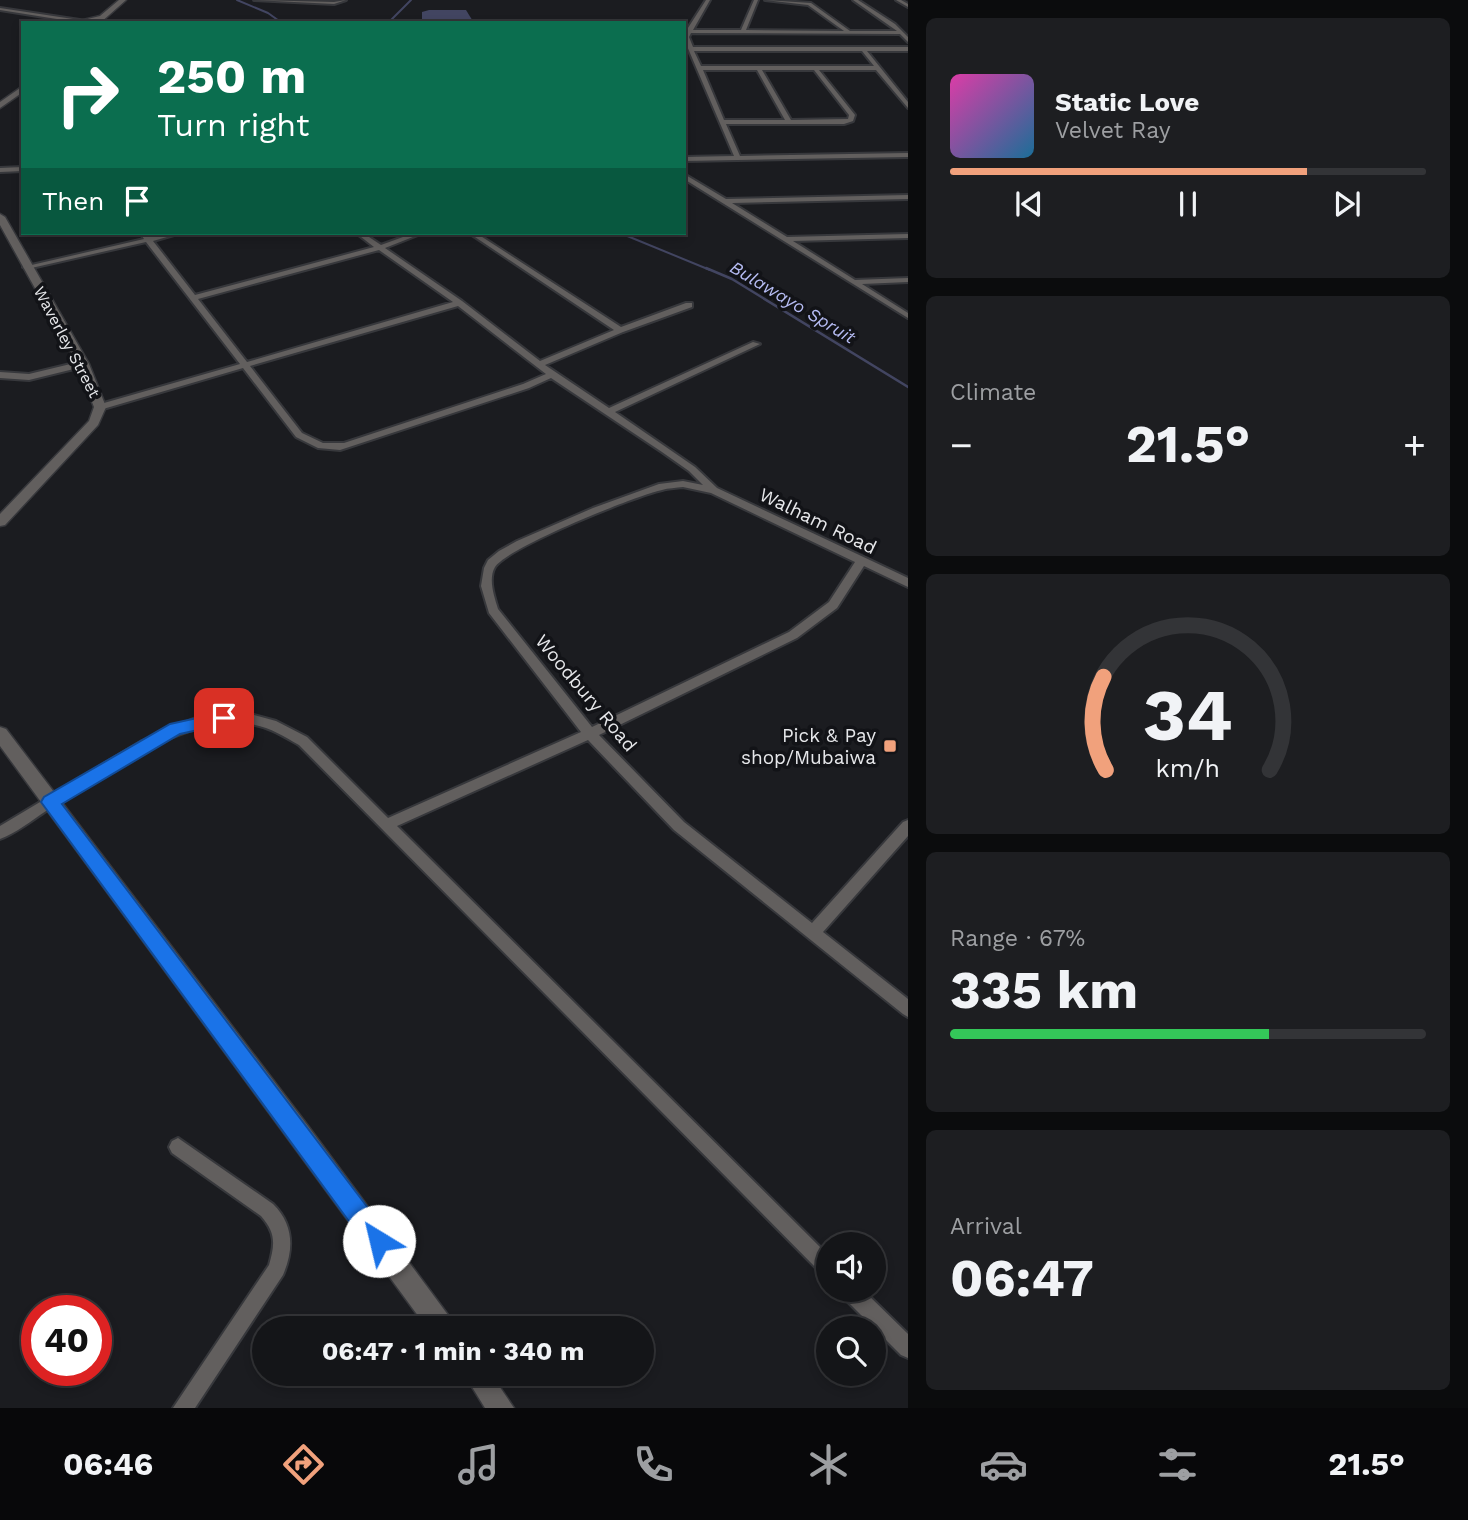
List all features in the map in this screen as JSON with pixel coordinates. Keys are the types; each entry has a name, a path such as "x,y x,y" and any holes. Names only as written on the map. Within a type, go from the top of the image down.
{"street":[{"path":"101,21 123,0"},
{"path":"102,21 133,0"},
{"path":"256,0 329,3 344,0"},
{"path":"708,0 686,37 738,159"},
{"path":"743,31 756,0"},
{"path":"767,0 809,4 850,33"},
{"path":"855,0 908,40"},
{"path":"898,0 908,6"},
{"path":"0,9 71,21"},
{"path":"111,10 121,10"},
{"path":"689,31 901,33"},
{"path":"691,49 908,49"},
{"path":"863,49 877,68 897,87 908,106"},
{"path":"700,68 877,68"},
{"path":"759,69 790,123"},
{"path":"723,122 844,122 853,118 816,69"},
{"path":"0,106 21,90"},
{"path":"686,159 908,155"},
{"path":"0,170 21,169"},
{"path":"686,177 908,316"},
{"path":"725,201 908,197"},
{"name":"Waverley Street","path":"0,217 83,364 100,407 94,422 0,522"},
{"path":"362,235 459,303 552,374 692,469 714,491"},
{"path":"193,298 380,248 415,235"},
{"path":"475,235 620,330"},
{"path":"27,267 145,236 299,435 330,448 346,446 431,419 526,386 552,374"},
{"path":"788,239 908,236"},
{"path":"855,282 908,280"},
{"path":"100,407 244,363 459,303"},
{"path":"540,364 620,330 689,306"},
{"path":"608,412 756,344"},
{"path":"0,375 29,377 83,364"},
{"name":"Woodbury Road","path":"714,491 683,484 659,487 512,546 490,565 487,594 493,610 590,734 680,825 908,1009"},
{"name":"Walham Road","path":"714,491 908,583"},
{"path":"386,825 590,734 793,635 833,605 861,562"},
{"path":"0,834 176,728 203,721 244,718 267,721 283,727 303,741 816,1256"},
{"path":"0,734 433,1316"},
{"path":"813,933 908,826"},
{"path":"178,1147 267,1210 277,1219 283,1233 283,1249 277,1269 183,1408"},
{"path":"862,1302 908,1348"},
{"path":"485,1386 501,1408"}],"water":[{"path":"466,10 473,21 422,21 422,12"}],"waterway":[{"name":"Bulawayo Spruit","path":"237,0 268,13 279,21"},
{"path":"390,21 411,0"},
{"name":"Bulawayo Spruit","path":"625,235 710,270"},
{"name":"Bulawayo Spruit","path":"706,268 732,279 908,387"}],"place":[{"name":"Pick & Pay shop/Mubaiwa","path":"890,746"}],"route":[{"path":"224,718 176,728 50,802 379,1241"}]}
